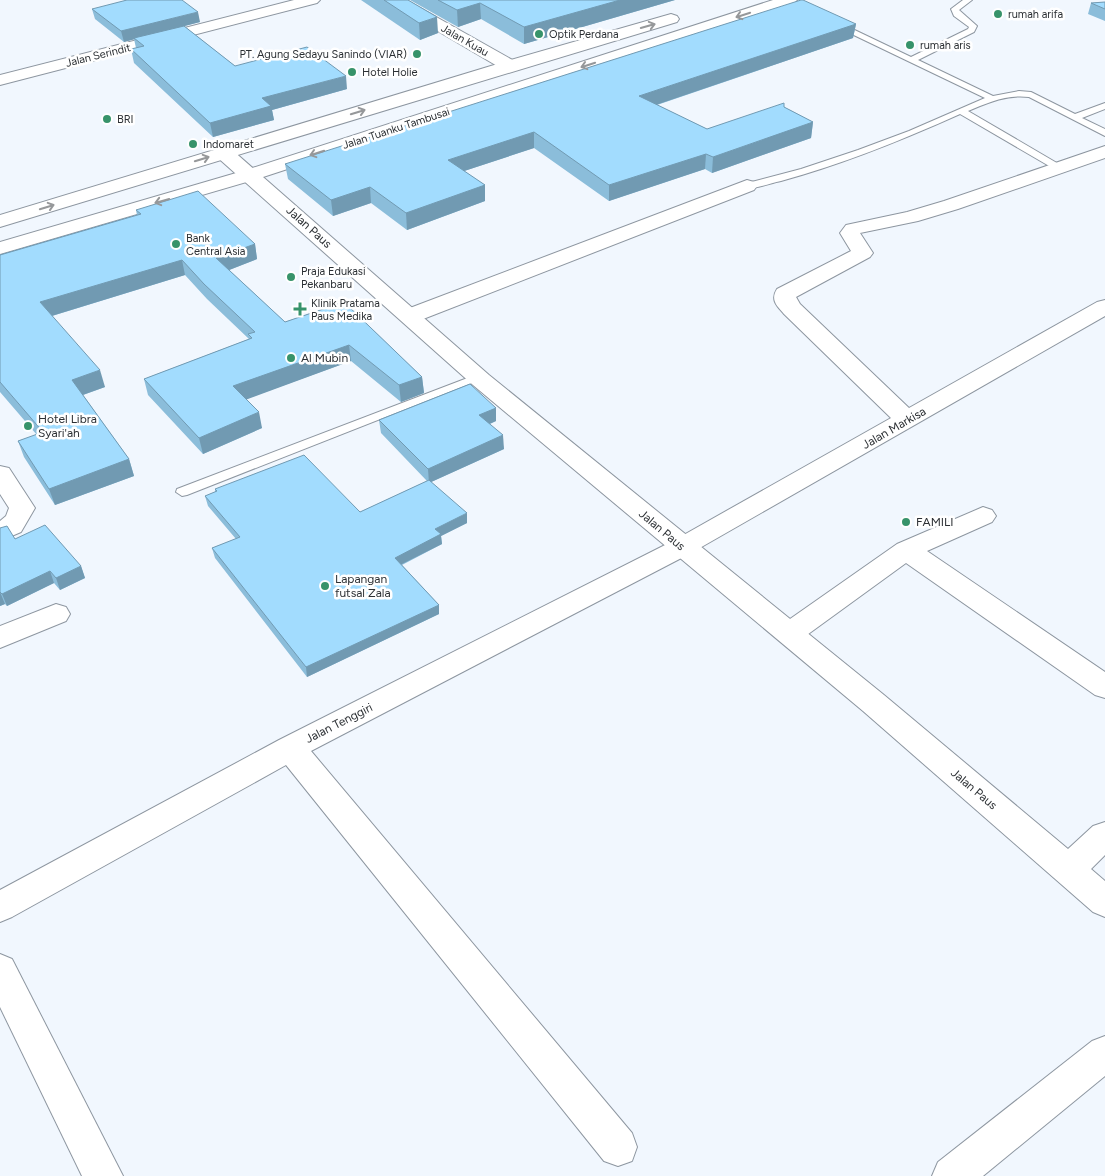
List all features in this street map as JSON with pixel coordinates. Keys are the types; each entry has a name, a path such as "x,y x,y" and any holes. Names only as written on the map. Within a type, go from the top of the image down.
{"street":[{"name":"Jalan Serindit","path":"0,80 312,0"},
{"name":"Jalan Kuau","path":"395,0 510,66"},
{"name":"Jalan Tuanku Tambusai","path":"0,221 510,66 738,0"},
{"name":"Jalan Tuanku Tambusai","path":"0,248 250,175 790,2"},
{"path":"907,420 792,309 785,301 785,294 863,253 861,248 851,238 850,233 853,229 911,217 1105,152"},
{"name":"Jalan Paus","path":"224,153 478,377 682,547 790,634 1105,902"},
{"path":"410,316 747,186"},
{"name":"Jalan Markisa","path":"682,547 1102,313"},
{"path":"0,474 22,508 11,528 0,532"},
{"path":"790,634 906,550 983,516"},
{"name":"Jalan Tenggiri","path":"0,907 290,748 682,547"},
{"path":"906,550 1105,687"},
{"path":"0,638 56,614"},
{"path":"290,748 618,1147"},
{"path":"1068,869 1105,835"},
{"path":"0,970 103,1176"},
{"path":"952,1176 1105,1053"}],"lane":[{"path":"912,60 971,30 973,26 957,14 955,9 968,0"},
{"path":"831,22 993,99"},
{"path":"747,186 777,179 902,137 993,99 1024,92 1105,133"},
{"path":"1076,117 1105,106"},
{"path":"961,111 1058,168"},
{"path":"182,492 478,377"}],"building":[{"path":"127,0 182,0 198,12 121,31 92,9"},
{"path":"384,0 408,0 437,17 419,23"},
{"path":"438,0 620,0 524,27 480,3 457,10"},
{"path":"801,0 856,24 639,96 707,129 784,103 784,107 813,122 713,157 706,154 609,185 534,132 448,160 485,185 406,213 370,187 331,200 285,164"},
{"path":"1105,2 1105,9 1091,3"},
{"path":"184,26 235,66 307,47 346,76 262,98 271,106 210,123 131,49 144,46 134,38"},
{"path":"198,191 255,244 216,258 285,322 344,302 422,377 399,385 349,345 233,386 259,412 199,438 144,379 252,338 248,334 255,332 204,284 182,260 40,302 100,370 72,380 129,459 49,489 18,441 43,432 0,382 0,255 141,214 136,210"},
{"path":"470,384 496,408 479,415 503,435 428,469 379,420"},
{"path":"304,455 360,512 429,480 467,513 435,529 441,534 395,558 439,605 306,667 212,548 240,537 205,496 217,491 215,489"},
{"path":"45,525 81,566 56,578 50,571 2,594 0,592 0,528 7,526 15,539"}],"place":[{"name":"rumah arifa","path":"998,14"},
{"name":"Optik Perdana","path":"539,34"},
{"name":"rumah aris","path":"910,45"},
{"name":"PT. Agung Sedayu Sanindo (VIAR)","path":"417,54"},
{"name":"Hotel Holie","path":"352,72"},
{"name":"BRI","path":"107,119"},
{"name":"Indomaret","path":"193,144"},
{"name":"Bank Central Asia","path":"176,244"},
{"name":"Praja Edukasi Pekanbaru","path":"291,277"},
{"name":"Klinik Pratama Paus Medika","path":"300,309"},
{"name":"Al Mubin","path":"291,358"},
{"name":"Hotel Libra Syari'ah","path":"28,426"},
{"name":"FAMILI","path":"906,522"},
{"name":"Lapangan futsal Zala","path":"325,586"}]}
